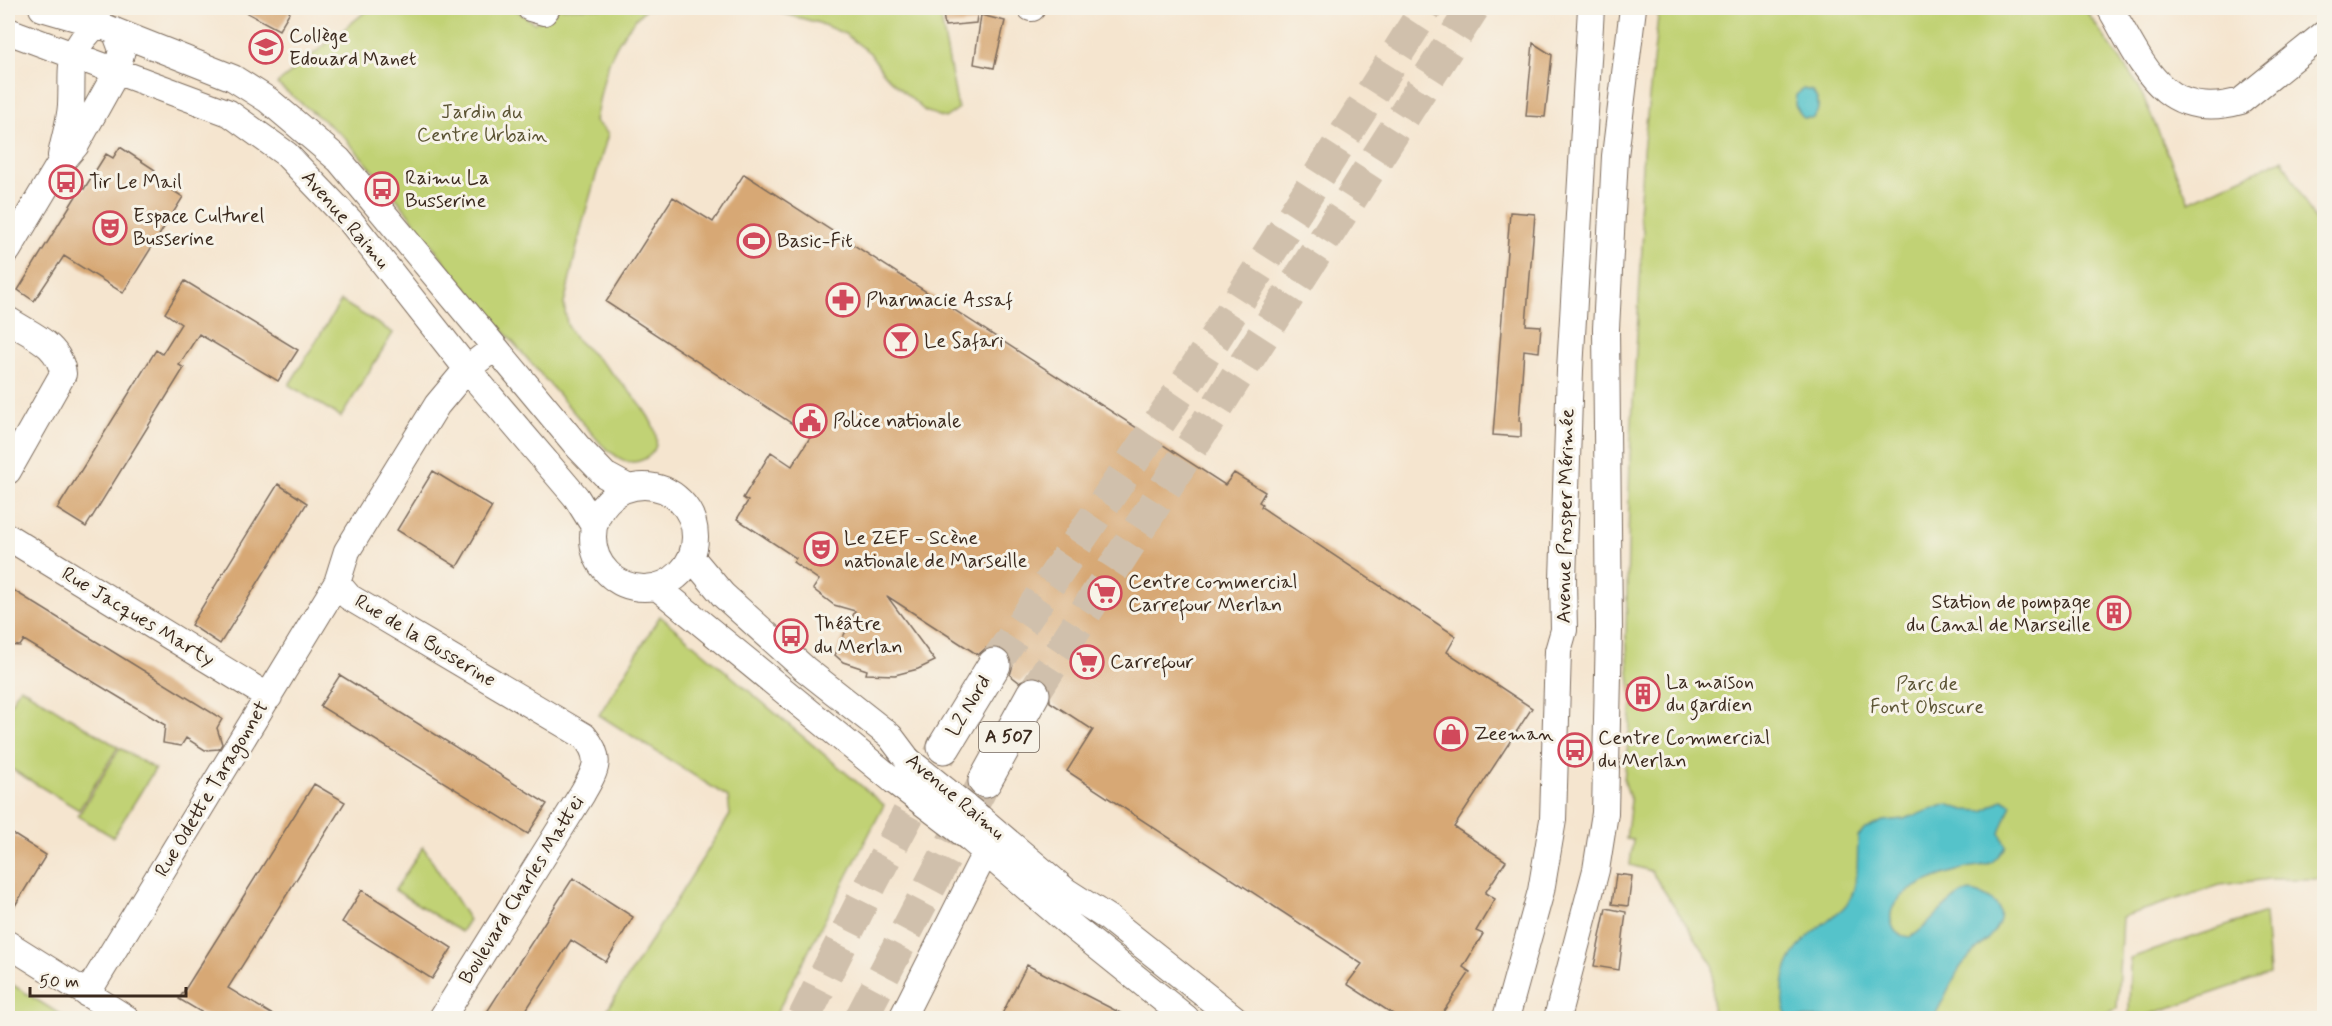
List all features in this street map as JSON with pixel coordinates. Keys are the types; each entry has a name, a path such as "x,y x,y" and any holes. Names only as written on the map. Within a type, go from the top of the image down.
{"highway":[{"name":"L2 Nord","path":"944,747 994,665"},
{"name":"A 507","path":"985,781 1033,694"}],"street":[{"name":"Avenue Raimu","path":"42,8 106,27 233,78 268,100 303,128 339,160 578,447 605,475 627,487"},
{"path":"530,8 544,12 548,8"},
{"name":"Avenue Prosper Mérimée","path":"1506,1018 1541,891 1553,820 1558,651 1564,630 1563,579 1570,370 1591,8"},
{"name":"Avenue Prosper Mérimée","path":"1557,1018 1596,870 1605,813 1609,639 1606,329 1615,156 1633,8"},
{"path":"2110,8 2154,82 2179,101 2193,106 2216,107 2241,102 2325,34"},
{"path":"8,250 59,165 76,145 116,73 122,50 106,27 82,38 72,56 71,108 59,165"},
{"name":"Avenue Raimu","path":"8,31 116,73 229,113 286,154 352,223 467,369 576,497 594,526"},
{"path":"8,320 53,348 61,361 63,374 8,471"},
{"name":"Rue de la Busserine","path":"494,348 467,369 437,405 347,551 337,583 349,597 584,736 593,746 597,759"},
{"path":"648,485 663,489 685,506 695,534 692,558 672,581 657,587 642,590 611,577 595,554 591,541 594,526 606,503 627,487 648,485"},
{"name":"Rue Jacques Marty","path":"8,537 269,697"},
{"name":"Avenue Raimu","path":"692,558 723,595 796,661 890,736 901,771"},
{"name":"Rue Odette Taragonnet","path":"87,994 337,583"},
{"name":"Avenue Raimu","path":"657,587 983,835 1108,918 1234,1018"},
{"name":"Boulevard Charles Mattei","path":"442,1018 582,794 594,772 597,759"},
{"name":"Avenue Raimu","path":"983,835 1068,923 1186,1018"},
{"path":"902,1018 983,835"},
{"path":"8,944 126,1018"}],"green space":[{"name":"Jardin du Centre Urbain","path":"370,8 513,8 534,23 551,16 556,8 663,8 645,9 633,22 623,35 605,73 595,121 608,134 583,221 564,304 567,324 574,337 635,397 648,416 656,434 655,449 642,460 626,461 602,445 454,274 391,191 343,136 277,84"},
{"path":"763,8 939,8 958,109 945,118 925,111 884,74 870,53 845,34 819,23"},
{"name":"Parc de Font Obscure","path":"1659,8 2084,8 2138,85 2189,202 2282,159 2324,238 2324,879 2269,879 2220,885 2122,917 2117,1009 2092,1018 1712,1018 1713,965 1651,871 1630,865 1633,840 1626,839 1631,801 1624,780 1632,706 1626,637 1630,455 1643,230 1639,215 1643,151"},
{"path":"341,301 393,333 341,417 289,385"},
{"path":"660,616 884,805 774,1018 602,1018 730,815 728,797 599,715"},
{"path":"20,687 118,747 79,810 8,767 8,708"},
{"path":"120,748 155,769 113,837 78,816"},
{"path":"423,847 469,920 461,932 395,890"},
{"path":"2265,913 2269,974 2139,1018 2129,1018 2130,958"},
{"path":"8,982 66,1018 8,1018"}],"water":[{"path":"1803,89 1812,91 1818,101 1817,112 1813,118 1803,118 1795,105 1796,95"},
{"path":"2003,799 2011,804 2000,833 2006,846 1997,858 1987,864 1966,868 1927,881 1903,896 1895,905 1891,915 1896,932 1911,937 1954,899 1965,893 1982,895 1995,903 2000,912 1999,922 1993,932 1960,968 1934,1017 1787,1018 1783,987 1789,961 1805,940 1849,901 1854,890 1858,837 1865,829 1883,821 1904,819 1947,804 1964,810 1984,811"}],"building":[{"path":"238,8 292,8 279,30"},
{"path":"942,8 978,8 976,23 945,26"},
{"path":"981,15 1005,21 994,68 974,64"},
{"path":"1533,43 1552,55 1545,117 1526,116"},
{"name":"Espace Culturel Busserine","path":"120,147 155,170 151,176 183,197 123,293 64,256 34,301 18,290 81,188 84,189 106,154 113,158"},
{"name":"Centre commercial Carrefour Merlan","path":"744,174 1225,485 1234,473 1265,492 1259,502 1262,504 1261,507 1456,636 1447,652 1532,708 1454,827 1506,861 1485,893 1495,899 1476,931 1483,934 1463,967 1470,972 1439,1018 1399,1018 1347,984 1362,964 1067,771 1093,730 1050,702 1049,685 1043,678 1032,675 1019,682 1010,675 1013,665 1010,656 1003,649 994,646 986,648 978,655 887,596 935,661 918,669 895,675 866,674 867,670 843,662 835,655 855,611 834,605 813,589 819,580 793,562 796,558 737,519 748,501 743,498 771,452 792,466 811,436 606,302 673,197 713,222"},
{"path":"1510,212 1535,214 1526,325 1541,326 1539,352 1524,350 1519,421 1521,421 1521,437 1493,435"},
{"path":"185,281 298,350 278,381 199,334 179,365 184,368 86,527 57,509 156,350 162,354 181,324 165,313"},
{"path":"433,471 492,507 457,567 397,530"},
{"path":"278,484 307,503 220,644 191,625"},
{"path":"8,587 222,719 217,728 222,744 219,749 205,750 186,738 181,746 163,743 165,725 24,640 20,646 8,645"},
{"path":"340,675 547,804 528,834 320,706"},
{"name":"La maison du gardien","path":"1655,684 1657,703 1632,706 1630,685"},
{"path":"314,784 345,802 228,988 278,1018 211,1018 179,999"},
{"path":"8,831 46,855 8,917"},
{"path":"1616,874 1632,876 1628,906 1612,904"},
{"path":"573,878 633,917 606,962 571,940 521,1018 483,1018"},
{"path":"362,890 452,948 432,979 342,922"},
{"path":"1606,908 1626,912 1619,970 1594,966"},
{"path":"1027,965 1130,1018 1012,1018 1002,1014"}],"tunnel":[{"path":"994,665 1190,377 1426,8"},
{"path":"1033,694 1473,8"},
{"path":"804,1018 871,884 944,747"},
{"path":"861,1018 985,781"}],"place":[{"name":"Collège Edouard Manet","path":"266,47"},
{"name":"Tir Le Mail","path":"66,182"},
{"name":"Raimu La Busserine","path":"382,189"},
{"name":"Espace Culturel Busserine","path":"110,228"},
{"name":"Basic-Fit","path":"754,241"},
{"name":"Pharmacie Assaf","path":"843,300"},
{"name":"Le Safari","path":"901,341"},
{"name":"Police nationale","path":"810,421"},
{"name":"Le ZEF - Scène nationale de Marseille","path":"821,549"},
{"name":"Centre commercial Carrefour Merlan","path":"1105,593"},
{"name":"Station de pompage du Canal de Marseille","path":"2114,613"},
{"name":"Théâtre du Merlan","path":"791,636"},
{"name":"Carrefour","path":"1087,662"},
{"name":"La maison du gardien","path":"1643,694"},
{"name":"Zeeman","path":"1451,734"},
{"name":"Centre Commercial du Merlan","path":"1575,750"}]}
